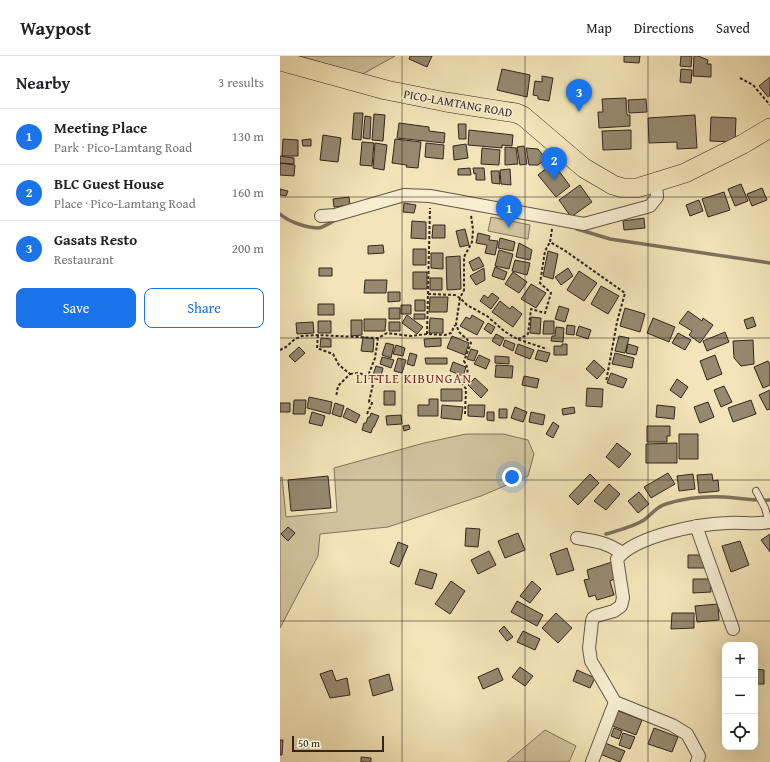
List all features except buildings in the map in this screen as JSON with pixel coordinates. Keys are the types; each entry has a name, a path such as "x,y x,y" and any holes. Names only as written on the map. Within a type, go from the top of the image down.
{"main road":[{"name":"PICO-LAMTANG ROAD","path":"280,61 386,90 446,102 516,113 523,116 584,168 612,185 623,188 637,188 685,172 743,144 770,128"}],"street":[{"path":"321,216 335,216 404,195 430,196 584,224 650,206 657,197 656,182"},
{"path":"697,762 699,756 687,734 672,725 615,702 591,661 589,648 592,621 596,616 619,608 623,603 617,559 628,549 664,534 696,526 725,523 757,524 770,522"},
{"path":"696,526 733,629"},
{"path":"577,538 600,542 611,546 622,553"},
{"path":"592,762 615,702"}],"lane":[{"path":"756,491 765,508 770,522"}],"path":[{"path":"740,78 753,86 770,105"},
{"path":"427,334 430,208"},
{"path":"280,350 295,339 302,336 318,335 378,338 386,333 411,336 427,334 444,335 451,333 456,324 460,298 464,290 464,257 472,242 473,230 470,214"},
{"path":"517,339 528,334 531,309 545,313 551,293 540,282 545,251 550,242 552,230"},
{"path":"550,242 625,292 606,382"},
{"path":"428,294 455,295 467,305 486,316 504,331 517,339 547,349"},
{"path":"456,324 460,332 470,343 464,361 468,374 461,382 466,389 465,414"},
{"path":"318,335 318,348 333,354 339,365 350,374"},
{"path":"368,376 375,358 378,338"},
{"path":"336,397 338,386 350,374 358,373 368,376 373,384 369,402 372,403 367,414"}],"shaded area":[{"path":"300,56 395,56 361,75"},
{"path":"491,217 530,225 528,239 488,231"},
{"path":"466,434 503,434 528,440 534,454 528,476 481,496 388,527 320,534 318,556 280,628 280,478 282,477 286,517 337,512 334,468 424,443"},
{"path":"545,730 576,746 569,762 507,762"}],"waterway":[{"path":"280,214 293,222 314,228 319,228 336,220"},
{"path":"577,229 610,239 770,263"},
{"path":"606,534 635,525 644,520 660,507 680,500 702,497 730,497 753,500 770,500"}],"place":[{"name":"Gasats Resto","path":"579,112"},
{"name":"BLC Guest House","path":"554,180"},
{"name":"Meeting Place","path":"509,228"}],"district":[{"name":"LITTLE KIBUNGAN","path":"414,378"}]}
